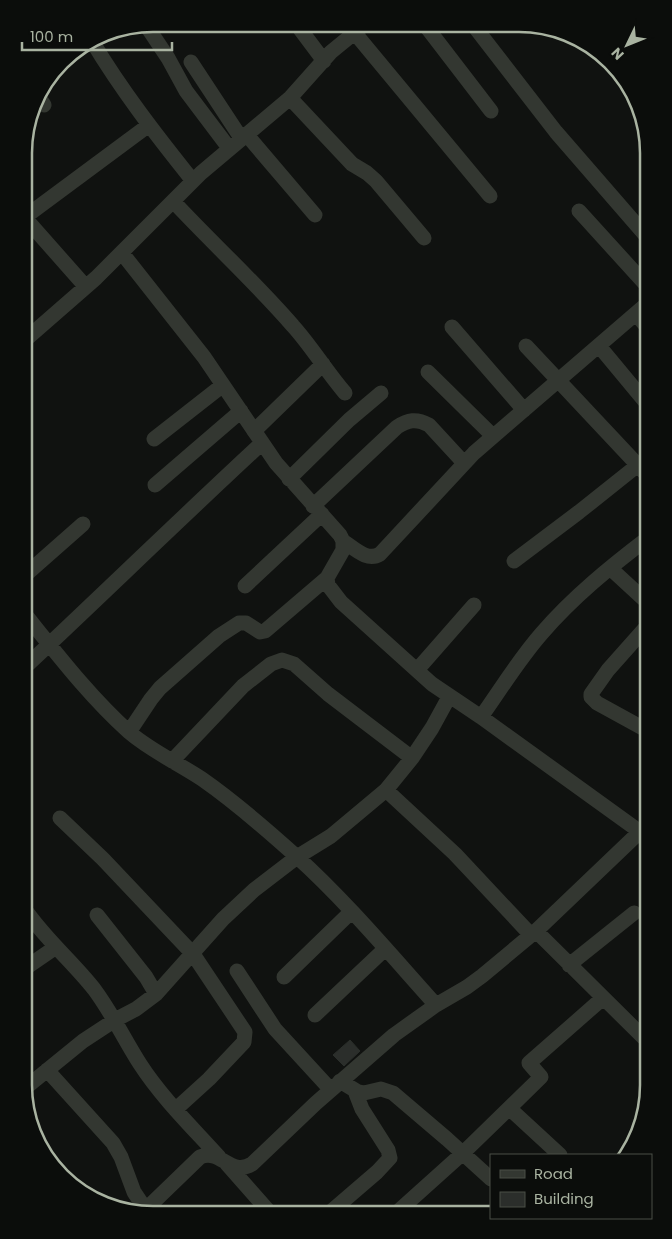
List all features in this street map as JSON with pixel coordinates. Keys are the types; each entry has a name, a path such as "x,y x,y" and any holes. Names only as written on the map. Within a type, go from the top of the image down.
{"street":[{"path":"151,32 186,91 229,148"},
{"path":"302,32 324,61"},
{"path":"32,334 86,287 229,148 290,98 352,32"},
{"path":"359,32 490,196"},
{"path":"430,32 491,112"},
{"path":"479,32 547,121 640,229"},
{"path":"96,47 149,125 193,181"},
{"path":"191,62 244,136 315,215"},
{"path":"290,98 352,164 376,181 424,238"},
{"path":"32,212 149,125"},
{"path":"173,201 263,292 311,346 345,393"},
{"path":"579,211 640,278"},
{"path":"32,225 86,287"},
{"path":"122,253 185,331 258,437 289,478 332,526 343,542 368,557 374,557 389,546 464,463 640,310"},
{"path":"636,314 640,318"},
{"path":"452,327 524,410"},
{"path":"526,346 640,467"},
{"path":"599,346 640,395"},
{"path":"32,660 142,554 258,437 323,364"},
{"path":"428,372 493,436"},
{"path":"154,439 223,385"},
{"path":"289,478 324,443 381,393"},
{"path":"155,485 241,411"},
{"path":"245,586 397,427 411,420 428,424 464,463"},
{"path":"514,561 640,472"},
{"path":"32,569 83,524"},
{"path":"130,732 160,688 219,636 239,622 246,623 260,632 265,632 327,578 343,550 343,542"},
{"path":"481,717 540,634 570,602 640,545"},
{"path":"610,568 640,595"},
{"path":"327,578 328,585 341,602 449,697 639,825"},
{"path":"417,670 474,605"},
{"path":"32,623 111,715 130,732 219,792 297,857 351,912 436,1005"},
{"path":"639,635 608,670 590,694 597,703 639,726"},
{"path":"172,761 243,686 271,664 282,660 294,664 328,694 412,758"},
{"path":"32,1082 82,1041 136,1009 156,994 240,903 297,857 331,836 386,790 412,758 432,728 449,697"},
{"path":"386,790 455,854 639,1033"},
{"path":"60,818 97,853 193,954 243,1027 246,1037 244,1042 176,1109"},
{"path":"149,1206 195,1160 205,1155 222,1159 236,1168 252,1164 336,1085 394,1035 436,1005 467,987 534,933 639,833"},
{"path":"284,977 351,912"},
{"path":"569,965 634,913"},
{"path":"98,915 146,977 156,994"},
{"path":"32,918 94,989 115,1020 140,1064 176,1109 265,1206"},
{"path":"32,964 56,947"},
{"path":"315,1015 385,950"},
{"path":"237,971 275,1029 336,1085 364,1093 381,1089 393,1093 490,1178"},
{"path":"404,1206 463,1153 541,1078 529,1063 603,998"},
{"path":"47,1070 113,1143 121,1157 140,1205"},
{"path":"337,1206 377,1172 390,1158 388,1150 362,1109 355,1091"},
{"path":"509,1108 559,1154"}],"building":[{"path":"350,1040 360,1051 344,1066 333,1055"}]}
